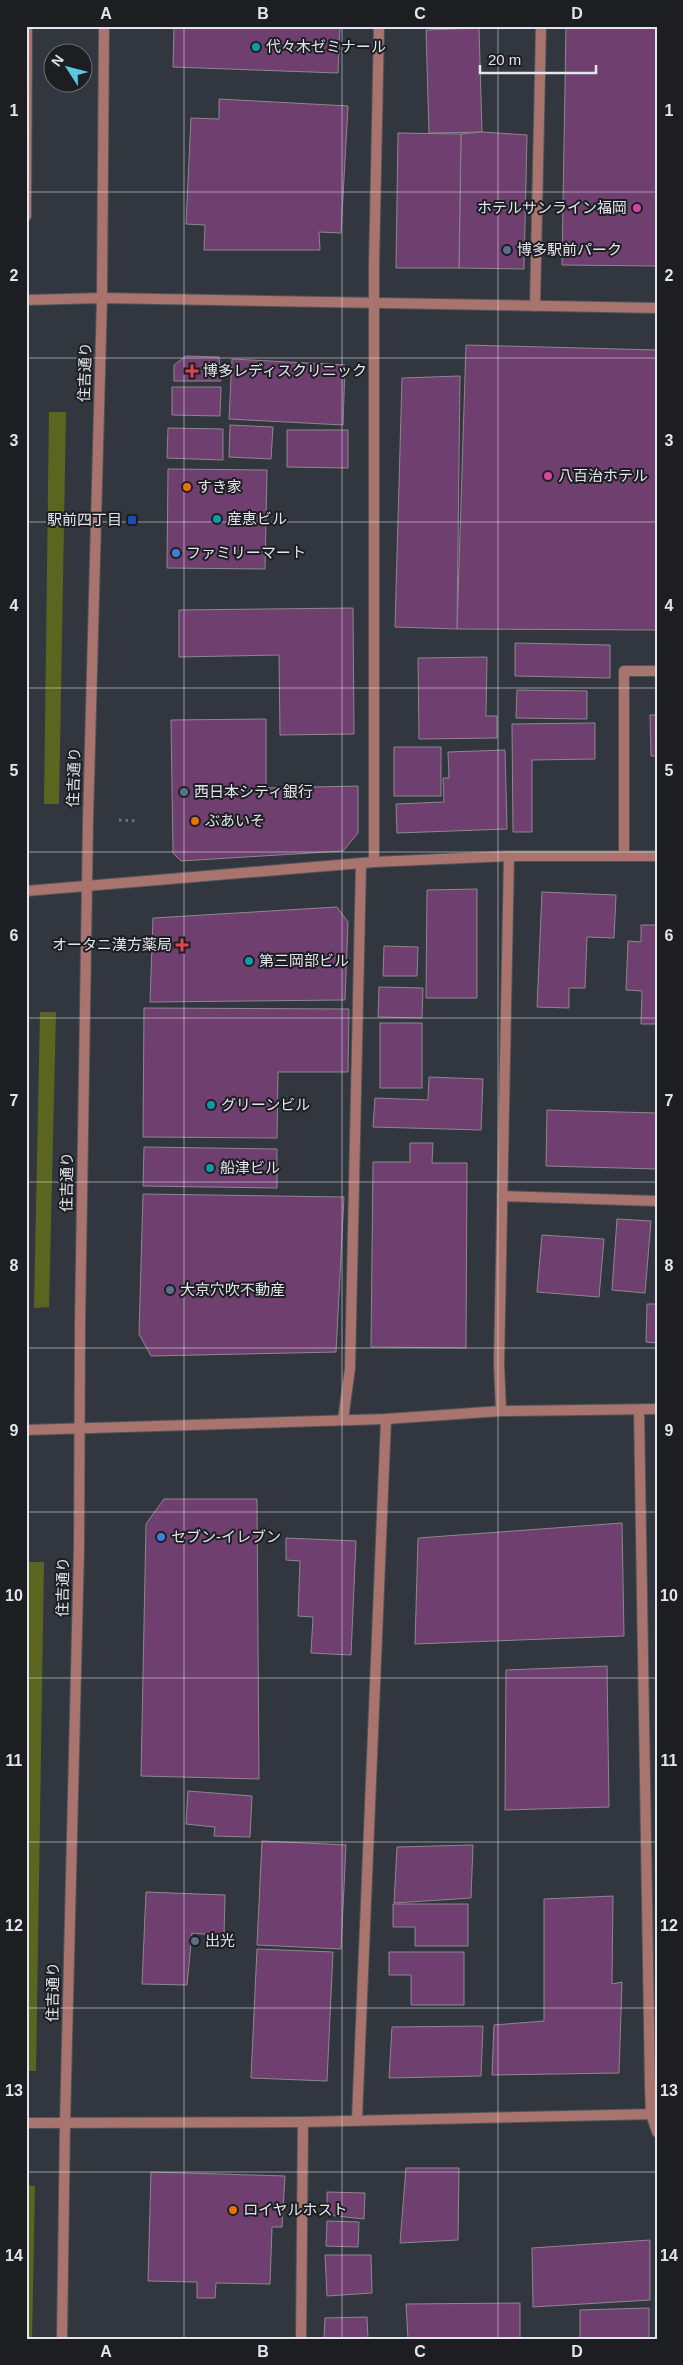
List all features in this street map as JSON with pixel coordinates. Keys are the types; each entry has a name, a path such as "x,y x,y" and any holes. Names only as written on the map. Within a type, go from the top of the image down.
{"street":[{"path":"26,216 27,26"},
{"name":"住吉通り","path":"62,2339 65,2123 79,1548 78,1428 88,884 102,298 104,26"},
{"path":"374,862 374,302 378,26"},
{"path":"536,306 541,26"},
{"path":"26,300 102,298 657,308"},
{"path":"624,856 624,672 657,672"},
{"path":"26,891 88,884 361,862 509,856 657,856"},
{"path":"501,1411 499,1363 509,856"},
{"path":"343,1420 350,1368 361,862"},
{"path":"502,1196 657,1202"},
{"path":"26,1430 386,1419 501,1411 657,1409"},
{"path":"639,1410 654,2114 657,2132"},
{"path":"357,2119 386,1419"},
{"path":"26,2123 303,2122 357,2119 654,2114"},
{"path":"300,2339 303,2122"}],"path":[{"path":"119,820 137,821"}],"green space":[{"path":"49,412 66,412 59,804 44,804"},
{"path":"40,1012 56,1012 49,1307 34,1308"},
{"path":"28,1562 44,1562 36,2071 26,2071"},
{"path":"26,2185 35,2186 32,2339 26,2339"}],"building":[{"name":"代々木ゼミナール","path":"174,26 340,26 338,73 173,67"},
{"path":"566,26 657,26 657,266 562,265"},
{"path":"479,28 482,132 429,133 426,30"},
{"path":"219,99 348,106 341,233 319,232 320,250 204,250 205,225 186,224 191,118 219,119"},
{"path":"482,132 527,135 524,269 459,268 461,134"},
{"path":"398,133 461,134 459,268 396,268"},
{"path":"466,345 657,350 657,630 457,629"},
{"path":"186,356 219,357 221,381 174,381 174,365"},
{"path":"232,359 345,365 343,425 229,419"},
{"path":"460,376 457,629 395,627 402,378"},
{"path":"172,387 221,387 220,416 172,415"},
{"path":"230,425 273,427 271,459 229,457"},
{"path":"168,428 223,429 223,460 167,458"},
{"path":"287,430 348,430 348,468 287,467"},
{"name":"産恵ビル","path":"168,469 267,470 265,569 167,568"},
{"path":"353,608 354,734 280,735 279,655 179,657 179,610"},
{"path":"515,643 610,645 610,678 515,676"},
{"path":"487,657 486,716 497,716 497,738 419,739 418,658"},
{"path":"517,690 587,691 587,719 516,718"},
{"path":"650,715 657,715 657,756 651,756"},
{"path":"266,719 266,788 358,786 358,833 343,851 181,861 173,853 171,720"},
{"path":"595,723 595,759 532,760 532,832 513,832 512,724"},
{"path":"394,747 441,747 441,796 394,796"},
{"path":"505,750 507,829 397,833 396,804 444,802 443,778 449,778 448,752"},
{"path":"477,889 477,998 426,998 427,890"},
{"path":"542,892 616,895 614,938 587,937 585,988 569,988 569,1008 537,1007"},
{"name":"第三岡部ビル","path":"337,907 348,922 345,1000 150,1002 153,918"},
{"path":"641,925 657,925 657,1024 641,1024 642,991 626,990 628,941 641,942"},
{"path":"384,946 418,947 417,976 383,976"},
{"path":"379,987 423,988 422,1018 378,1017"},
{"name":"グリーンビル","path":"144,1008 349,1009 348,1072 278,1072 277,1138 143,1137"},
{"path":"380,1023 422,1023 422,1088 380,1088"},
{"path":"429,1077 483,1079 481,1130 373,1127 375,1098 428,1100"},
{"path":"547,1110 657,1113 657,1169 546,1166"},
{"path":"410,1143 433,1143 432,1163 467,1163 466,1348 371,1347 373,1162 410,1162"},
{"name":"船津ビル","path":"144,1147 277,1149 277,1188 143,1186"},
{"path":"143,1194 344,1197 336,1352 151,1356 139,1334"},
{"path":"617,1219 651,1221 645,1293 612,1290"},
{"path":"542,1235 604,1239 599,1297 537,1292"},
{"path":"647,1304 657,1304 657,1343 646,1342"},
{"path":"164,1499 257,1499 259,1779 141,1776 146,1524"},
{"path":"622,1523 624,1636 415,1644 418,1538"},
{"path":"286,1538 356,1541 351,1655 311,1653 313,1617 298,1616 300,1561 286,1560"},
{"path":"607,1666 609,1807 505,1810 506,1670"},
{"path":"188,1791 252,1796 250,1837 214,1836 215,1827 186,1824"},
{"path":"262,1841 346,1845 341,1949 257,1945"},
{"path":"473,1845 471,1898 394,1903 397,1847"},
{"path":"146,1892 225,1895 224,1936 192,1933 187,1985 142,1984"},
{"path":"613,1896 612,1984 622,1982 619,2073 492,2075 494,2025 544,2021 544,1899"},
{"path":"393,1904 468,1904 468,1946 415,1946 415,1927 393,1927"},
{"path":"257,1949 333,1952 327,2081 251,2078"},
{"path":"389,1952 464,1952 464,2005 411,2005 411,1975 389,1975"},
{"path":"483,2026 481,2076 389,2078 392,2027"},
{"path":"406,2168 459,2168 458,2240 400,2243"},
{"path":"151,2172 285,2176 282,2227 272,2227 270,2284 216,2283 215,2298 197,2298 197,2282 148,2281"},
{"path":"327,2192 365,2193 364,2219 327,2215"},
{"path":"327,2221 359,2222 358,2247 326,2246"},
{"path":"650,2240 650,2300 533,2307 532,2248"},
{"path":"325,2255 371,2255 372,2293 327,2296"},
{"path":"520,2303 520,2339 408,2339 406,2304"},
{"path":"649,2308 649,2339 580,2339 580,2310"},
{"path":"367,2317 368,2339 324,2339 325,2318"}],"place":[{"name":"代々木ゼミナール","path":"256,47"},
{"name":"ホテルサンライン福岡","path":"637,208"},
{"name":"博多駅前パーク","path":"507,250"},
{"name":"博多レディスクリニック","path":"192,371"},
{"name":"八百治ホテル","path":"548,476"},
{"name":"すき家","path":"187,487"},
{"name":"産恵ビル","path":"217,519"},
{"name":"駅前四丁目","path":"132,520"},
{"name":"ファミリーマート","path":"176,553"},
{"name":"西日本シティ銀行","path":"184,792"},
{"name":"ぶあいそ","path":"195,821"},
{"name":"オータニ漢方薬局","path":"182,945"},
{"name":"第三岡部ビル","path":"249,961"},
{"name":"グリーンビル","path":"211,1105"},
{"name":"船津ビル","path":"210,1168"},
{"name":"大京穴吹不動産","path":"170,1290"},
{"name":"セブン-イレブン","path":"161,1537"},
{"name":"出光","path":"195,1941"},
{"name":"ロイヤルホスト","path":"233,2210"}]}
